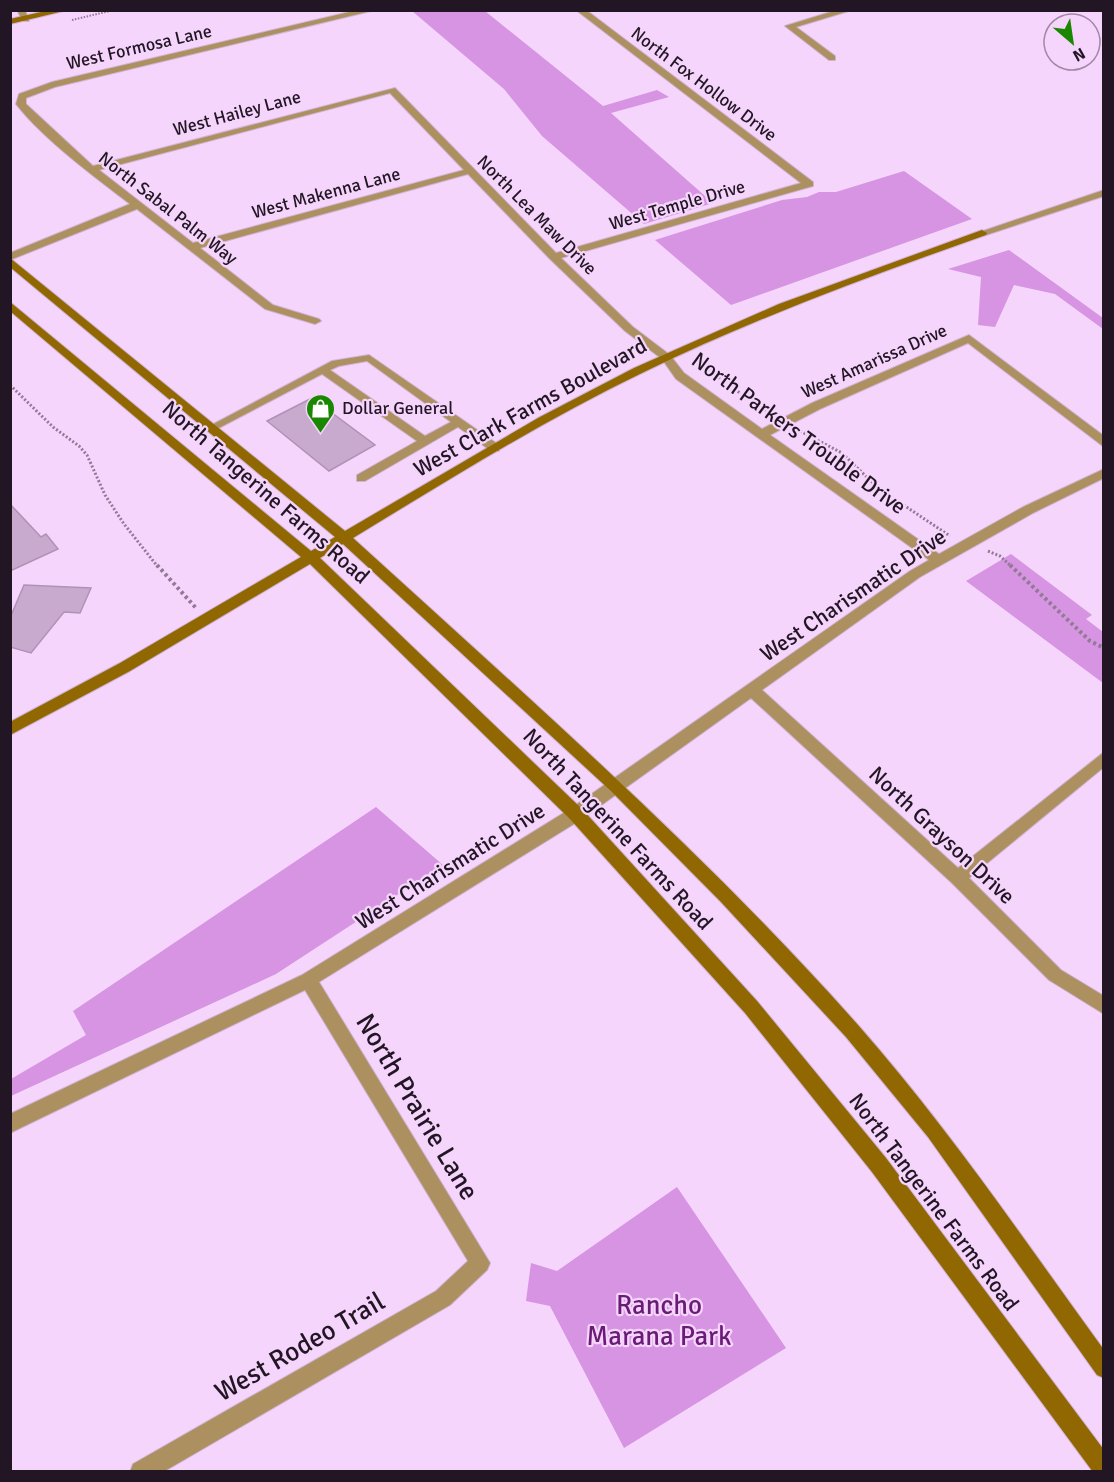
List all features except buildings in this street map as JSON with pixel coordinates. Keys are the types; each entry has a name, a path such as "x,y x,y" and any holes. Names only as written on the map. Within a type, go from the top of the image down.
{"street":[{"path":"21,10 26,19"},
{"path":"10,22 64,10"},
{"name":"West Formosa Lane","path":"22,96 52,85 316,20 371,10"},
{"name":"North Fox Hollow Drive","path":"580,10 809,184"},
{"path":"832,58 789,26 848,10"},
{"name":"West Hailey Lane","path":"91,169 392,90"},
{"name":"North Lea Maw Drive","path":"392,90 554,257 629,329 666,357"},
{"name":"North Sabal Palm Way","path":"22,96 21,104 29,114 91,169 192,248 269,307 315,321"},
{"name":"West Makenna Lane","path":"192,248 470,171"},
{"name":"West Temple Drive","path":"554,257 809,184"},
{"name":"West Clark Farms Boulevard","path":"10,729 207,619 591,393 796,299 982,233 1104,194"},
{"path":"10,259 138,206"},
{"name":"North Tangerine Farms Road","path":"10,259 343,537 616,787 727,897 852,1031 935,1131 1104,1368"},
{"name":"North Tangerine Farms Road","path":"10,305 310,557 576,814 751,1006 864,1146 1104,1468"},
{"name":"West Amarissa Drive","path":"762,434 816,406 969,338 1104,443"},
{"name":"North Parkers Trouble Drive","path":"666,357 680,376 939,561"},
{"name":"West Charismatic Drive","path":"10,1124 308,980 576,814 753,691 915,574 1028,510 1104,473"},
{"name":"North Grayson Drive","path":"753,691 958,878 1055,975 1104,1006"},
{"path":"958,878 1104,758"},
{"name":"North Prairie Lane","path":"308,980 480,1263"},
{"name":"West Rodeo Trail","path":"141,1472 443,1298 480,1263"}],"lane":[{"path":"211,428 336,363 369,358 495,448"},
{"path":"323,370 424,441"},
{"path":"361,478 458,422"}],"path":[{"path":"707,366 760,409 842,453 878,488 951,536 1000,556 1082,633 1104,648"},
{"path":"10,385 53,427 80,446 87,455 105,495 124,524 164,575 207,619"}],"green space":[{"path":"412,11 485,11 603,106 657,90 669,97 611,113 713,203 644,224 542,136 504,89"},
{"path":"904,171 972,219 731,305 655,240 782,200 807,197 819,192 836,192"},
{"path":"1009,250 1103,318 1103,329 1055,294 1014,285 995,327 978,325 981,277 948,269"},
{"path":"1011,554 1092,615 1086,619 1103,632 1103,683 966,581"},
{"path":"376,807 443,865 276,974 11,1096 11,1079 86,1035 73,1011"},
{"name":"Rancho Marana Park","path":"677,1187 786,1348 624,1448 550,1306 526,1301 531,1263 557,1271"}],"place":[{"name":"Dollar General","path":"321,434"}]}
